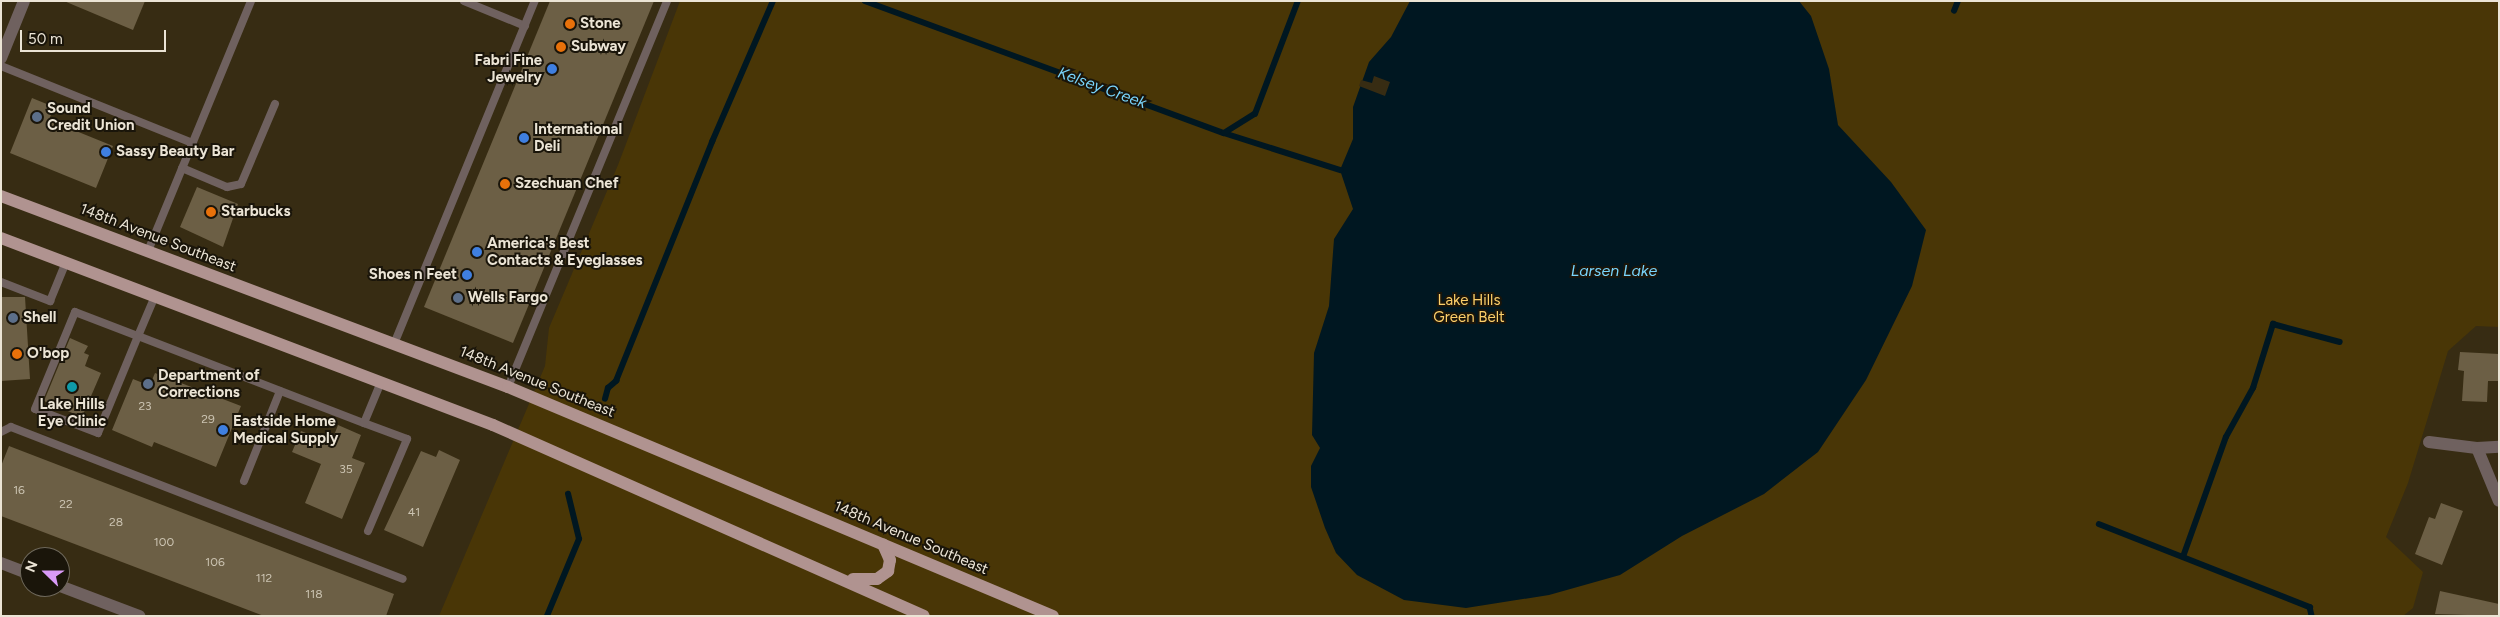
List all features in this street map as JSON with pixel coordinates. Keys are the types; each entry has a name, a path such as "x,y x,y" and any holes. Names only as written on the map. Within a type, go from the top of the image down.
{"main road":[{"name":"148th Avenue Southeast","path":"1,196 508,387 1053,616"},
{"path":"1,238 381,382 576,459 844,578 924,616"},
{"path":"844,578 870,580 884,576 891,565 883,544"}],"street":[{"path":"1,58 24,1"},
{"path":"2429,442 2477,448 2499,447"},
{"path":"2477,448 2499,500"},
{"path":"1,563 20,570"},
{"path":"70,590 139,616"}],"lane":[{"path":"148,251 251,1"},
{"path":"464,1 525,26"},
{"path":"394,344 535,1"},
{"path":"508,387 667,1"},
{"path":"1,66 193,143"},
{"path":"182,168 228,187 241,184 275,104"},
{"path":"1,282 50,301 66,262"},
{"path":"154,296 138,336 98,433 35,409 75,312 138,336 280,391 407,439 368,532"},
{"path":"364,423 381,382"},
{"path":"244,481 280,391"},
{"path":"1,432 11,427 402,579"}],"green space":[{"name":"Lake Hills Green Belt","path":"680,1 2499,1 2499,327 2476,326 2448,351 2408,483 2386,537 2423,572 2413,608 2403,616 439,616 545,366 549,328 618,165"}],"water":[{"name":"Larsen Lake","path":"1410,1 1799,1 1811,16 1829,69 1838,125 1891,182 1926,230 1912,286 1866,380 1818,452 1764,494 1682,536 1620,575 1549,595 1466,608 1404,600 1357,575 1336,553 1325,528 1311,487 1311,466 1320,448 1312,435 1314,353 1329,306 1334,239 1353,209 1340,170 1353,139 1353,107 1369,62 1391,37"}],"pier":[{"path":"1374,76 1390,82 1385,96 1359,86 1361,80 1372,83"}],"building":[{"path":"64,1 145,1 133,30"},
{"path":"550,1 654,1 513,343 424,307"},
{"path":"32,98 54,107 49,120 113,146 96,188 10,153"},
{"name":"Starbucks","path":"197,187 238,204 223,247 180,227"},
{"path":"1,297 25,297 30,379 1,381"},
{"name":"Lake Hills Eye Clinic","path":"70,338 88,346 84,353 89,355 85,366 101,373 82,417 44,401"},
{"path":"2460,352 2499,354 2499,381 2488,381 2487,402 2462,401 2464,371 2458,370"},
{"path":"155,373 241,406 216,467 154,442 152,447 112,430 133,379 143,383 145,378 152,380"},
{"path":"338,425 361,435 352,458 365,463 342,519 305,503 321,464 292,452 301,431 331,443"},
{"path":"9,446 394,594 386,616 264,616 1,516 1,466"},
{"path":"439,450 460,460 423,547 384,530 421,451 436,457"},
{"path":"2441,503 2463,511 2442,565 2415,554 2429,517 2435,519"},
{"path":"2440,591 2499,604 2499,616 2435,614"}],"waterway":[{"path":"605,399 608,388 616,381 712,142 773,1"},
{"name":"Kelsey Creek","path":"865,1 1224,133 1340,170"},
{"path":"1224,133 1255,114 1298,1"},
{"path":"1954,11 1958,1"},
{"path":"2183,557 2226,437 2253,388 2273,324 2340,342"},
{"path":"547,616 579,539 568,494"},
{"path":"2099,524 2310,607 2312,616"}],"place":[{"name":"Stone","path":"570,24"},
{"name":"Subway","path":"561,47"},
{"name":"Fabri Fine Jewelry","path":"552,69"},
{"name":"Sound Credit Union","path":"37,117"},
{"name":"International Deli","path":"524,138"},
{"name":"Sassy Beauty Bar","path":"106,152"},
{"name":"Szechuan Chef","path":"505,184"},
{"name":"Starbucks","path":"211,212"},
{"name":"America's Best Contacts & Eyeglasses","path":"477,252"},
{"name":"Shoes n Feet","path":"467,275"},
{"name":"Wells Fargo","path":"458,298"},
{"name":"Shell","path":"13,318"},
{"name":"O'bop","path":"17,354"},
{"name":"Department of Corrections","path":"148,384"},
{"name":"Lake Hills Eye Clinic","path":"72,387"},
{"name":"Eastside Home Medical Supply","path":"223,430"}]}
